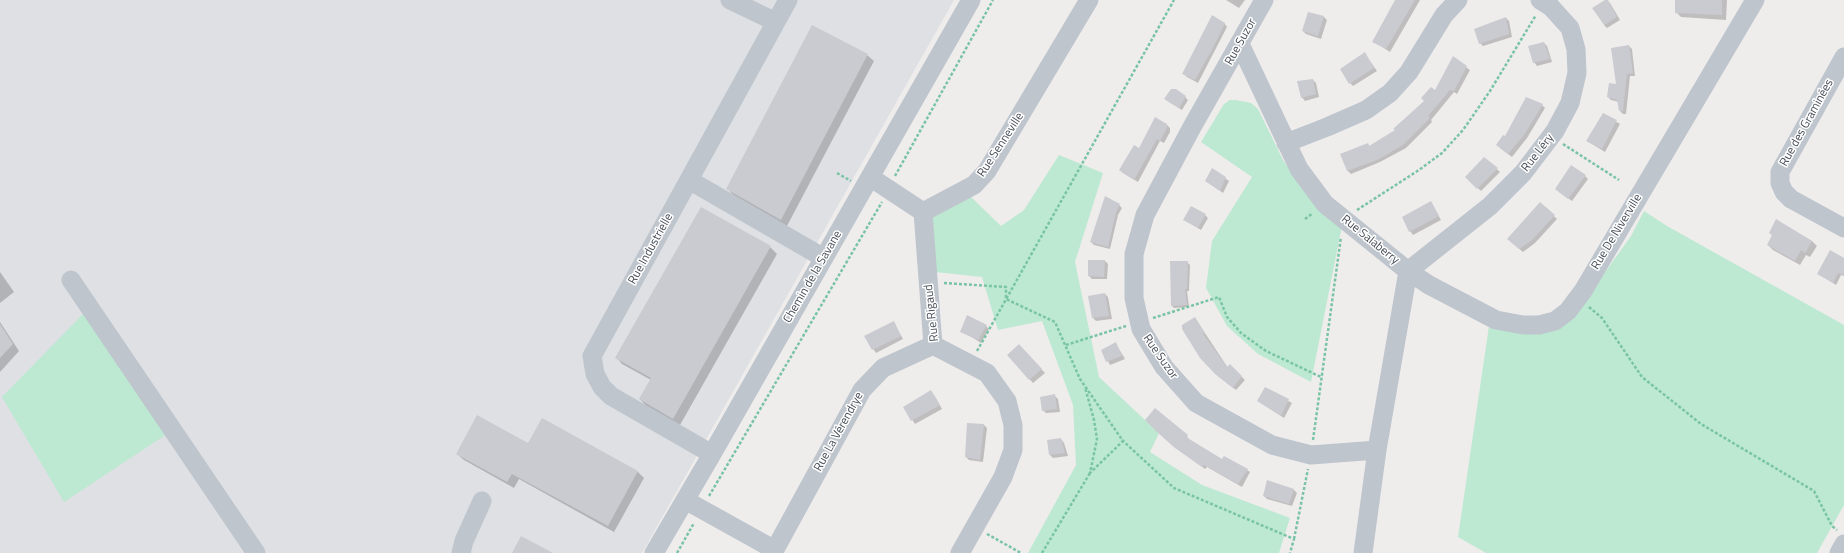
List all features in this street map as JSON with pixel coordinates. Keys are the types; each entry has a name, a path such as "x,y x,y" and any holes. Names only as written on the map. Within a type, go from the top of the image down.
{"street":[{"path":"730,0 776,22"},
{"name":"Rue Industrielle","path":"712,454 611,396 602,387 595,374 592,356 788,0"},
{"name":"Chemin de la Savane","path":"654,553 824,258 863,180 971,0"},
{"name":"Rue Senneville","path":"923,212 974,185 988,171 1089,0"},
{"name":"Rue Suzor","path":"1264,0 1192,127 1145,216 1134,254 1134,298 1139,322 1141,329 1164,366 1196,403 1272,445 1311,455 1377,450"},
{"path":"1286,142 1327,127 1366,110 1390,93 1409,72 1444,15 1458,0"},
{"name":"Rue De Niverville","path":"1408,271 1429,285 1496,320 1522,325 1539,325 1555,321 1568,311 1578,298 1755,0"},
{"name":"Rue Léry","path":"1408,271 1490,206 1523,173 1551,136 1570,102 1577,73 1576,49 1570,28 1551,7 1542,1"},
{"name":"Rue Salaberry","path":"1240,44 1299,169 1325,204 1408,271 1377,450 1363,553"},
{"name":"Rue des Graminées","path":"1844,57 1780,172 1780,183 1784,192 1791,199 1844,228"},
{"path":"689,180 824,258"},
{"path":"863,180 923,212"},
{"name":"Rue Rigaud","path":"923,212 933,345 987,372 1007,401 1013,425 1014,450 1003,477 960,553"},
{"path":"71,280 256,553"},
{"name":"Rue La Vérendrye","path":"685,500 774,551 862,390 883,368 933,345"},
{"path":"461,553 464,541 482,501"},
{"path":"1839,553 1841,537"}],"path":[{"path":"894,179 993,0"},
{"path":"970,364 1174,0"},
{"path":"1290,553 1311,455 1344,218 1419,170 1447,147 1463,130 1490,91 1542,1"},
{"path":"1551,136 1619,180"},
{"path":"837,173 863,180"},
{"path":"677,553 883,199"},
{"path":"929,282 1006,287 1006,299"},
{"path":"1066,345 1219,297 1227,316 1241,334 1266,350 1322,377"},
{"path":"1578,298 1602,318 1642,377 1701,424 1814,491 1832,526 1841,537"},
{"path":"1006,299 1055,322 1080,379 1123,441 1174,488 1294,539"},
{"path":"1085,387 1094,420 1096,439 1090,473"},
{"path":"1042,553 1090,473 1123,441"},
{"path":"974,527 1021,553"}],"shaded area":[{"path":"0,0 954,0 642,553 0,553"}],"green space":[{"path":"1230,100 1251,103 1258,109 1283,160 1300,184 1342,226 1311,382 1258,354 1227,326 1206,288 1212,241 1252,177 1201,142 1224,104"},
{"path":"1059,155 1103,173 1075,262 1099,377 1159,433 1150,452 1202,485 1290,518 1279,553 1028,553 1076,465 1073,405 1042,321 998,330 982,277 935,272 931,208 968,194 1001,226 1024,210"},
{"path":"1644,211 1667,226 1844,325 1844,505 1817,553 1486,553 1458,537 1489,326 1580,307 1631,236"},
{"path":"87,310 170,432 64,502 2,397"}],"building":[{"path":"1395,0 1415,0 1386,49 1372,42"},
{"path":"1605,0 1608,0 1617,17 1604,25 1592,8"},
{"path":"1675,0 1722,0 1722,15 1675,13"},
{"path":"1308,12 1324,16 1318,36 1302,31"},
{"path":"1212,15 1225,23 1195,80 1182,74"},
{"path":"1506,17 1509,34 1479,44 1474,29"},
{"path":"812,25 868,54 781,220 726,189"},
{"path":"1544,42 1550,59 1533,63 1528,46"},
{"path":"1629,45 1633,73 1627,74 1623,111 1619,111 1617,100 1607,97 1609,83 1616,84 1611,48"},
{"path":"1365,52 1374,68 1349,84 1340,69"},
{"path":"1453,56 1467,66 1454,91 1450,90 1428,116 1430,118 1403,145 1377,160 1347,171 1340,154 1368,143 1369,146 1395,130 1393,129 1424,101 1421,98 1431,87 1435,90"},
{"path":"1313,79 1316,94 1301,98 1297,81"},
{"path":"1171,89 1176,89 1186,96 1179,108 1164,99"},
{"path":"1526,97 1543,104 1524,135 1508,154 1496,145 1503,135 1505,136"},
{"path":"1603,113 1617,120 1602,149 1586,141"},
{"path":"1155,117 1167,124 1167,128 1160,141 1157,139 1134,180 1119,170 1134,145 1139,148"},
{"path":"1484,157 1498,168 1477,189 1465,177"},
{"path":"1571,165 1586,175 1568,199 1555,189"},
{"path":"1212,168 1226,177 1220,191 1205,181"},
{"path":"1105,196 1120,204 1116,212 1108,247 1090,242"},
{"path":"1431,201 1439,216 1409,232 1402,217"},
{"path":"1540,202 1555,215 1532,240 1519,249 1507,239"},
{"path":"1191,206 1206,214 1198,228 1183,220"},
{"path":"701,207 771,246 673,419 639,399 651,378 615,358"},
{"path":"1776,219 1812,241 1805,253 1801,250 1795,261 1767,245 1772,235 1769,233"},
{"path":"1830,250 1844,258 1844,275 1838,273 1833,283 1817,274"},
{"path":"1088,260 1105,260 1104,277 1088,276"},
{"path":"1170,261 1188,261 1187,289 1185,289 1187,305 1171,306"},
{"path":"1105,293 1109,316 1092,318 1088,296"},
{"path":"967,315 987,325 978,340 960,332"},
{"path":"1195,317 1205,333 1203,334 1227,367 1230,364 1242,376 1233,388 1215,374 1200,358 1182,329 1182,325"},
{"path":"894,321 901,336 872,350 864,336"},
{"path":"0,324 13,344 0,358"},
{"path":"1116,342 1122,356 1106,362 1101,350"},
{"path":"1019,344 1042,369 1029,380 1007,355"},
{"path":"1265,387 1289,399 1281,416 1257,401"},
{"path":"931,390 940,405 911,421 903,407"},
{"path":"1055,394 1057,409 1042,411 1040,397"},
{"path":"1155,408 1188,435 1186,437 1222,459 1224,456 1248,469 1238,484 1204,465 1202,467 1175,448 1157,432 1145,420"},
{"path":"477,415 528,443 542,418 638,471 608,526 512,474 507,482 456,454"},
{"path":"967,423 984,424 980,460 965,457"},
{"path":"1061,438 1065,453 1049,455 1047,440"},
{"path":"1267,480 1294,489 1289,504 1263,496"},
{"path":"521,536 553,553 512,553"}]}
